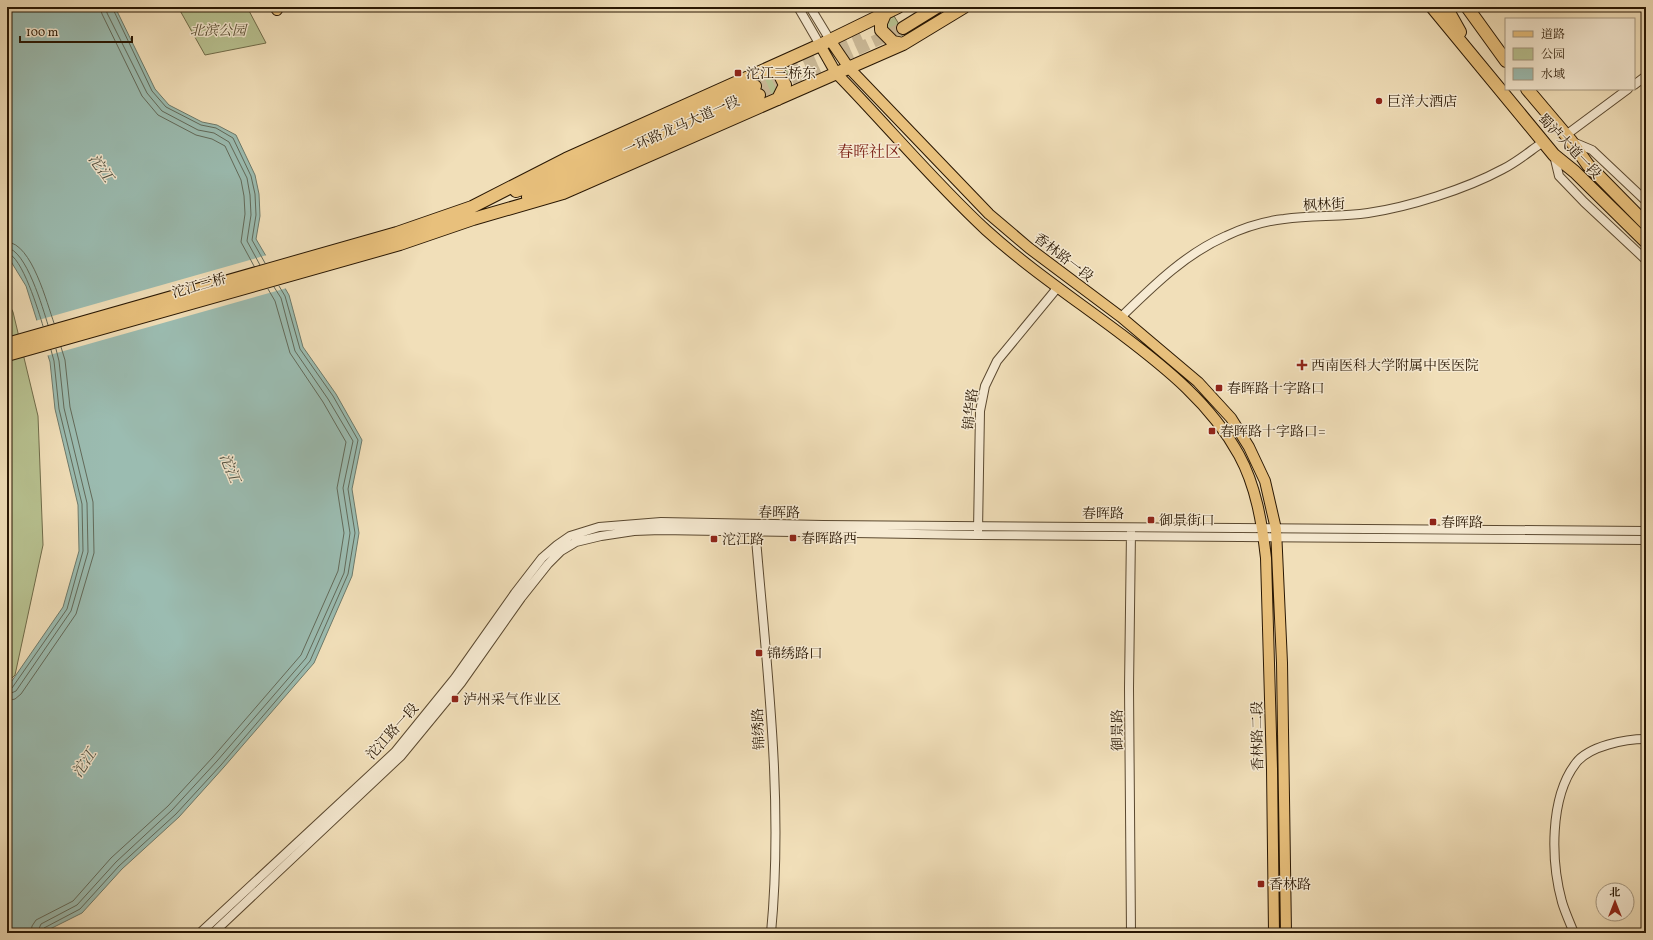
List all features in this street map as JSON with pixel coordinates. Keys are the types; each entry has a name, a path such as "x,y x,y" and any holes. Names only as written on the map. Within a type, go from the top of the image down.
{"highway":[{"name":"一环路龙马大道一段","path":"398,238 472,206 566,158 763,71 898,7"},
{"path":"923,7 900,25 937,7"},
{"name":"一环路龙马大道一段","path":"398,238 473,219 563,193 903,44 964,7"},
{"path":"1432,7 1479,64"},
{"path":"1446,7 1479,64"},
{"path":"1460,7 1480,27"},
{"path":"1467,7 1505,60"},
{"path":"885,14 881,23 881,30 893,42 903,44"},
{"name":"蜀泸大道一段","path":"1479,64 1554,155 1575,172 1646,242"},
{"path":"763,71 779,73 782,78 785,85 778,99"},
{"name":"蜀泸大道一段","path":"1528,90 1568,138 1588,165 1646,224"},
{"path":"472,206 535,184 757,91 473,219"},
{"name":"沱江三桥","path":"7,344 398,238"},
{"name":"沱江三桥","path":"7,355 398,238"}],"main road":[{"name":"香林路一段","path":"825,42 989,214 1029,248 1121,316 1198,382 1231,418 1249,447 1264,481 1276,533"},
{"name":"香林路一段","path":"825,42 836,73 986,229 1014,254 1151,357 1179,380 1203,404 1240,456 1253,489 1263,533"},
{"name":"香林路二段","path":"1263,533 1269,664 1274,933"},
{"name":"香林路二段","path":"1276,533 1284,754 1286,933"}],"street":[{"name":"香林路一段","path":"798,7 825,42"},
{"name":"香林路一段","path":"810,7 825,42"},
{"path":"1635,84 1646,76"},
{"path":"1627,90 1568,138 1592,150 1646,202"},
{"name":"枫林街","path":"1121,316 1160,278 1196,253 1226,236 1254,226 1284,219 1340,217 1402,207 1457,188 1503,169 1543,142"},
{"path":"1554,155 1559,176 1584,202 1646,260"},
{"name":"锦华路","path":"980,531 980,411 984,386 997,361 1060,288"},
{"name":"春晖路","path":"586,535 599,527 636,523 755,528 1131,535 1263,533 1646,532"},
{"name":"春晖路","path":"980,531 1132,526 1263,533"},
{"name":"御景路","path":"1131,933 1130,680 1132,526"},
{"name":"锦绣路","path":"755,528 769,684 775,793 776,850 771,933"},
{"name":"春晖路","path":"1276,533 1646,540"},
{"name":"沱江路一段","path":"200,933 395,752 455,678 515,593 542,558 556,545 570,536 586,535"},
{"name":"沱江路一段","path":"213,933 401,756 461,683 521,598 548,564 561,551 586,535"},
{"path":"1574,933 1562,902 1553,855 1554,833 1560,794 1576,763 1592,750 1608,744 1646,739"}],"green space":[{"name":"北滨公园","path":"178,7 247,7 266,43 205,55"},
{"path":"894,16 905,34 895,36 889,33 886,26 889,19"},
{"path":"794,64 798,75 789,79 782,69"},
{"path":"767,77 775,78 779,86 773,95 762,100 756,81"},
{"path":"7,300 13,312 38,416 43,545 15,675 7,683"}],"water":[{"name":"沱江","path":"7,7 115,7 155,89 169,105 202,122 217,125 236,135 255,175 259,194 260,216 256,239 289,295 303,347 336,394 362,440 352,489 359,533 352,576 314,663 179,817 122,869 82,913 42,933 7,933 7,688 63,607 79,551 78,505 55,409 50,362 26,286 7,255"}],"pier":[{"path":"267,255 287,288 46,356 35,321"}],"tunnel":[{"path":"759,95 903,28"},
{"path":"755,86 862,38"}],"place":[{"name":"沱江三桥东","path":"738,73"},
{"name":"巨洋大酒店","path":"1379,101"},
{"name":"西南医科大学附属中医医院","path":"1302,365"},
{"name":"春晖路十字路口","path":"1219,388"},
{"name":"春晖路十字路口=","path":"1212,431"},
{"name":"御景街口","path":"1151,520"},
{"name":"春晖路","path":"1433,522"},
{"name":"春晖路西","path":"793,538"},
{"name":"沱江路","path":"714,539"},
{"name":"锦绣路口","path":"759,653"},
{"name":"泸州采气作业区","path":"455,699"},
{"name":"香林路","path":"1261,884"}],"district":[{"name":"春晖社区","path":"869,151"}]}
